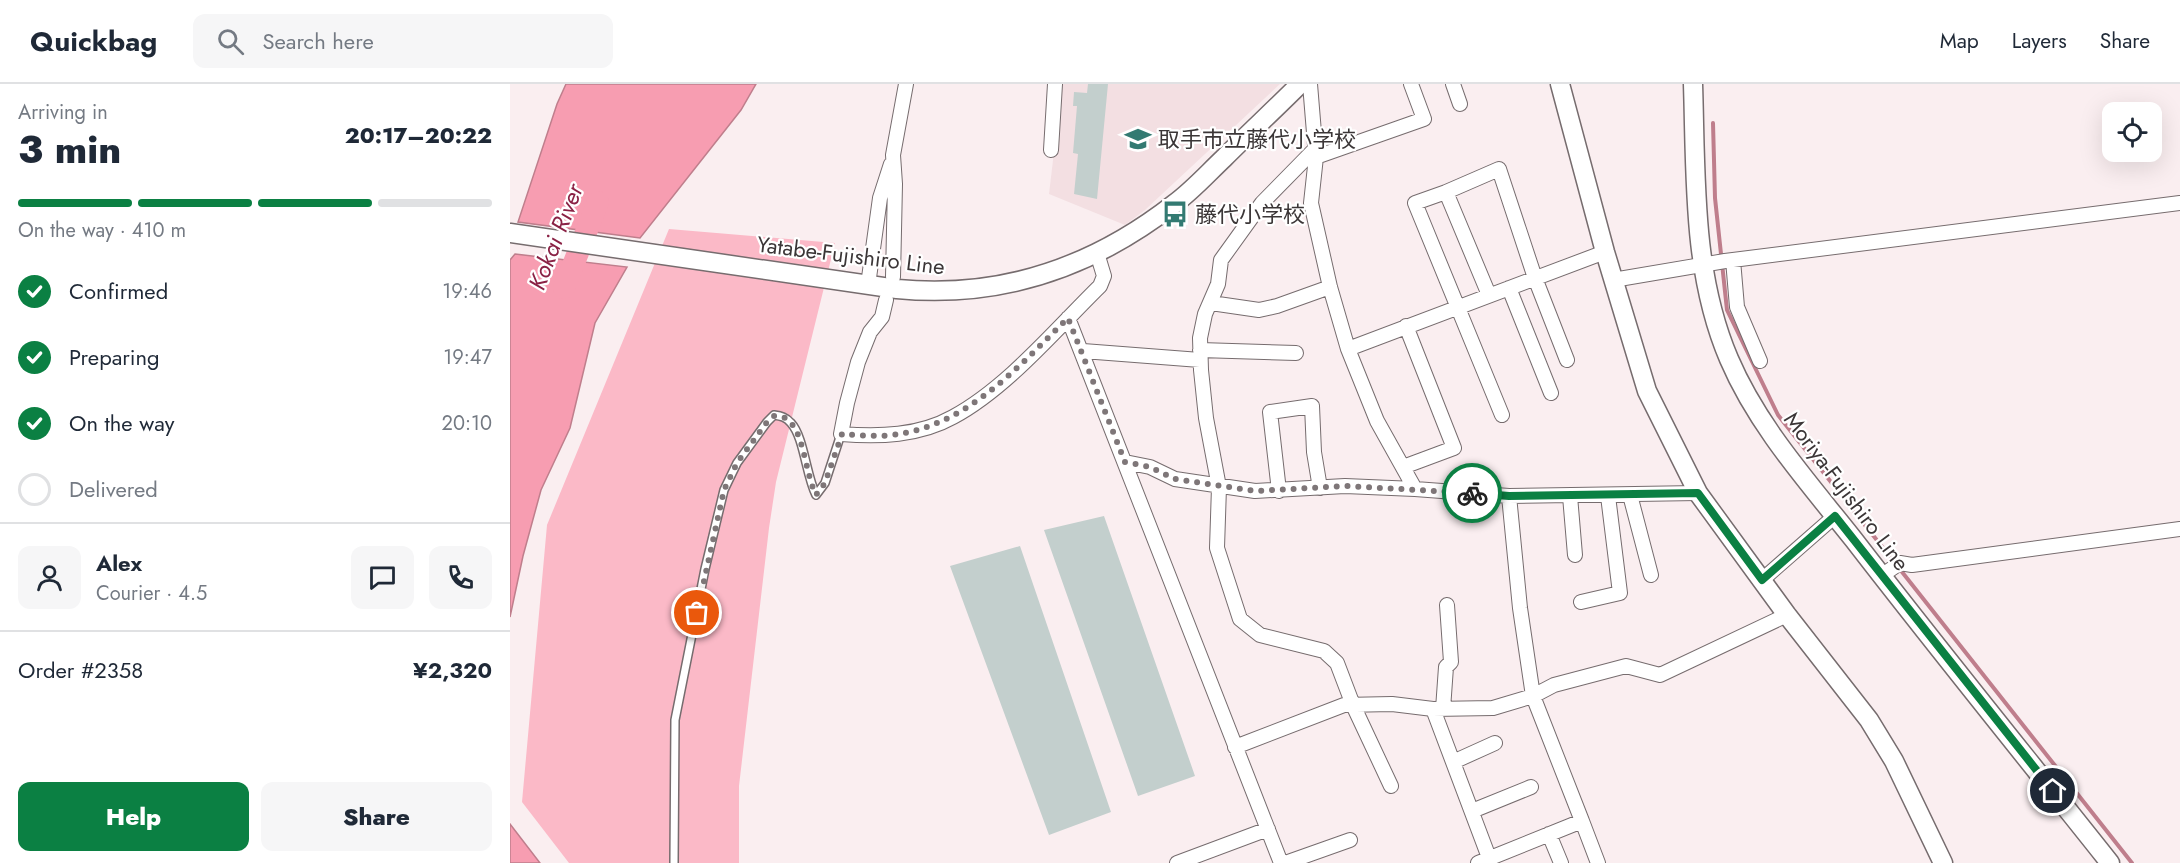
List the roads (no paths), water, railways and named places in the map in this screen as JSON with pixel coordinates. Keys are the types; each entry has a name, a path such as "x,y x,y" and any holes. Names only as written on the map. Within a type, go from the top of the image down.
{"main road":[{"name":"Yatabe-Fujishiro Line","path":"510,232 868,285 926,292 979,289 1030,279 1097,253 1137,231 1176,203 1299,84"},
{"path":"1560,84 1605,252 1647,391 1698,493 1787,615 1869,720 1894,761 1943,863"},
{"name":"Moriya-Fujishiro Line","path":"1693,84 1697,213 1703,266 1714,313 1729,359 1755,410 1881,576 2110,863"}],"street":[{"path":"868,285 880,198 893,155 906,84"},
{"path":"1051,150 1055,84"},
{"path":"1310,84 1315,153 1311,203 1330,287 1348,349 1377,421 1415,489"},
{"path":"1391,786 1353,705 1337,663 1324,651 1260,635 1240,619 1216,548 1219,487 1206,418 1200,338 1205,314 1218,284 1221,260 1262,204 1315,153 1424,119 1411,84"},
{"path":"1453,84 1460,104"},
{"path":"893,155 895,184 893,277"},
{"path":"1502,415 1416,203 1499,169 1535,278 1567,360"},
{"path":"1446,192 1489,295"},
{"path":"1613,280 1733,260 2180,203"},
{"path":"1348,349 1605,252"},
{"path":"886,300 882,317 870,332 858,362 847,403 842,434 892,435 922,429 952,418 1002,381 1100,286 1104,276 1097,253"},
{"path":"1733,260 1737,307 1760,361"},
{"path":"1211,303 1259,310 1330,287"},
{"path":"1509,288 1551,393"},
{"path":"1068,318 1083,351 1235,747 1283,863 1350,840"},
{"path":"1403,467 1454,448 1407,327"},
{"path":"1083,351 1200,355 1296,353"},
{"path":"1279,491 1270,411 1312,406 1314,452 1320,488"},
{"path":"1125,462 1150,467 1175,479 1255,491 1346,486 1509,496 1698,493"},
{"path":"1581,602 1620,593 1608,495"},
{"path":"1629,495 1651,575"},
{"path":"1509,496 1520,608 1533,696 1598,863"},
{"path":"1570,496 1575,555"},
{"path":"1762,580 1835,516"},
{"path":"1881,576 1900,563 1912,565 2180,529"},
{"path":"1447,605 1451,662 1446,667 1438,709 1486,861 1582,821"},
{"path":"1235,747 1344,705 1392,704 1438,709 1493,708 1533,696 1554,685 1626,666 1660,675 1749,635 1787,615"},
{"path":"1453,762 1496,743"},
{"path":"1472,811 1531,787"},
{"path":"1177,863 1268,829"},
{"path":"1549,834 1561,863"}],"lane":[{"path":"674,863 675,720 705,570 724,490 737,463 774,416 783,416 792,423 816,495 825,483 842,434"}],"waterway":[{"path":"1713,123 1715,198 1727,310 1778,415 2132,863"},
{"name":"Kokai River","path":"564,288 598,202"}],"place":[{"name":"取手市立藤代小学校","path":"1138,139"},
{"name":"藤代小学校","path":"1175,214"}]}
